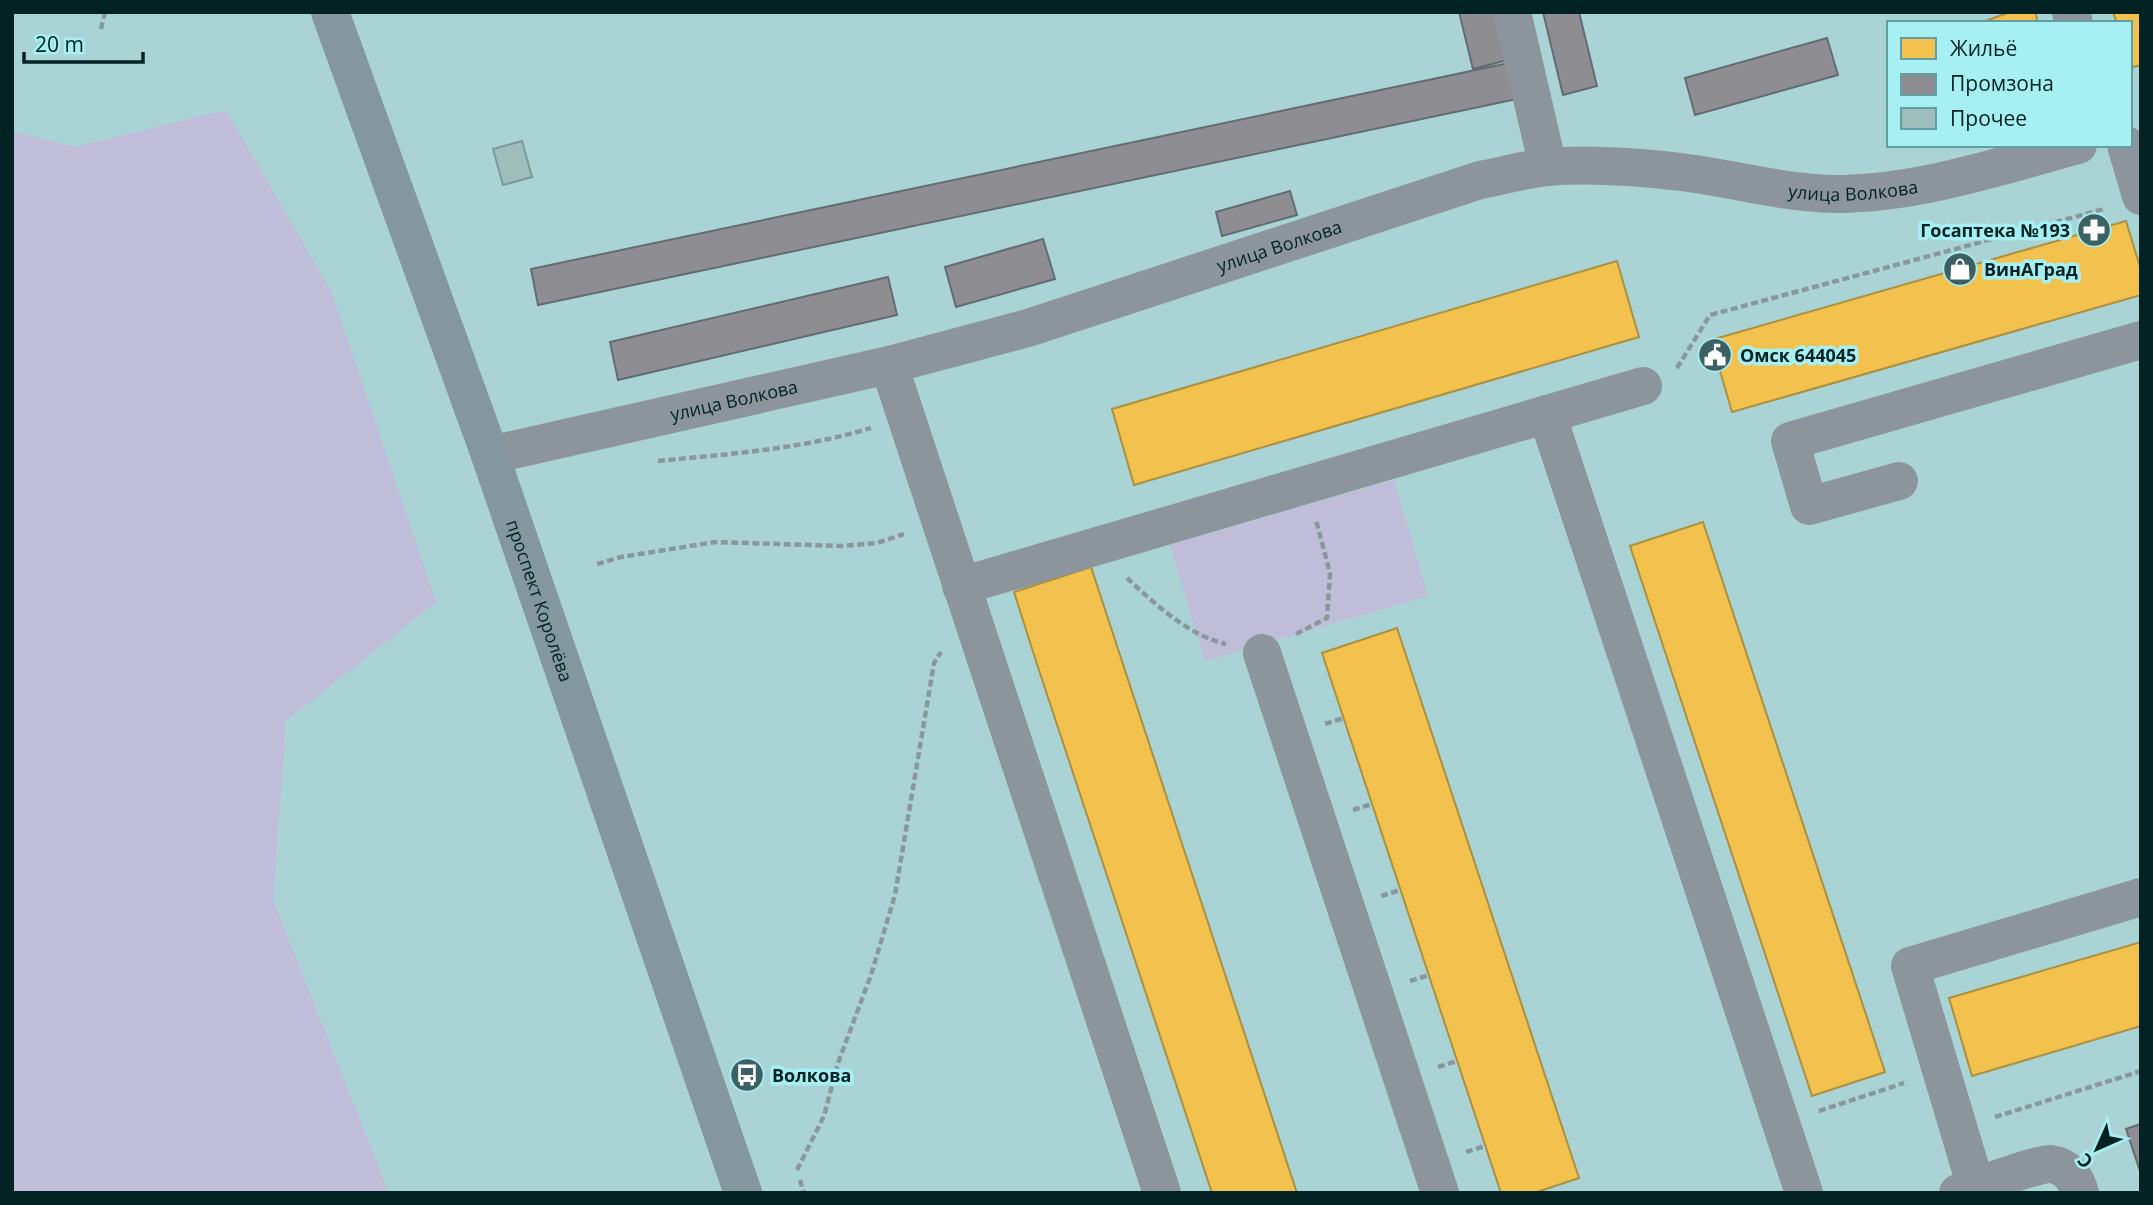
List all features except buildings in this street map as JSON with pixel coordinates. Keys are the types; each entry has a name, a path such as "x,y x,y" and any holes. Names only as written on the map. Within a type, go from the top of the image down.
{"main road":[{"name":"проспект Королёва","path":"329,13 490,455 743,1193"}],"street":[{"path":"1512,12 1548,167"},
{"name":"улица Волкова","path":"490,455 889,365 1028,328 1480,180 1548,167 1615,167 1681,172 1831,194 1889,191 1944,181 2071,147"},
{"path":"2126,147 2127,201"},
{"path":"1899,481 1809,506 1790,440 2141,340"},
{"path":"889,365 1162,1193"},
{"path":"965,596 1092,547 1643,386"},
{"path":"1547,414 1804,1193"},
{"path":"1262,653 1440,1193"},
{"path":"2080,1193 2076,1181 2064,1168 2049,1163 1967,1190 1958,1128 1910,966 2141,897"}],"path":[{"path":"102,29 105,12"},
{"path":"1643,386 1674,373 1710,314 2127,201"},
{"path":"645,462 756,452 848,435 906,418"},
{"path":"1092,547 1165,613 1214,642 1262,653 1327,618 1330,573 1314,514 1299,487"},
{"path":"597,564 621,557 715,542 842,546 877,543 941,523"},
{"path":"797,1170 824,1116 838,1063 871,975 895,895 934,663 965,596"},
{"path":"1781,1123 1941,1070"},
{"path":"1958,1128 2141,1071"},
{"path":"800,1180 804,1193"}],"shaded area":[{"path":"226,110 331,291 436,602 286,721 273,900 389,1193 12,1193 12,131 75,147"},
{"path":"1394,480 1428,596 1205,661 1170,545"}],"place":[{"name":"Госаптека №193","path":"2094,230"},
{"name":"ВинАГрад","path":"1960,269"},
{"name":"Омск 644045","path":"1715,355"},
{"name":"Волкова","path":"747,1075"}]}
